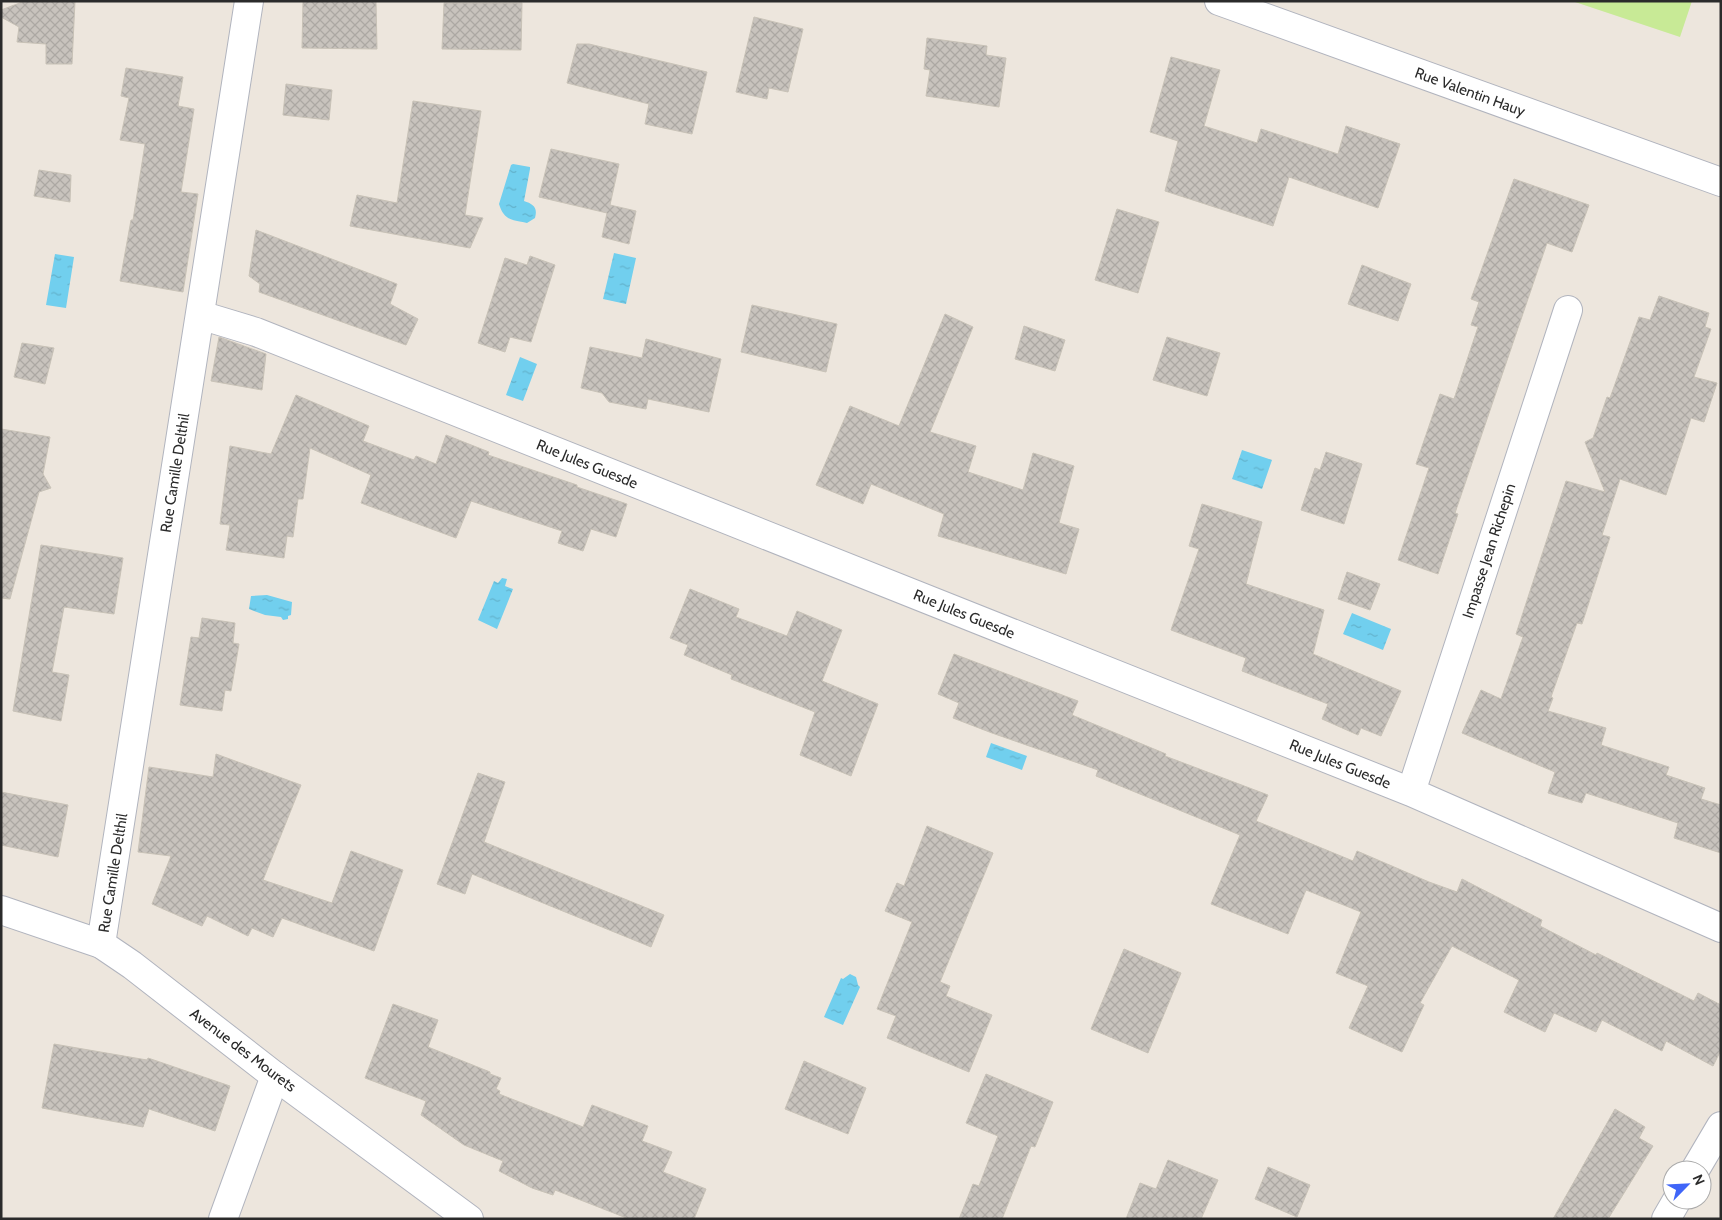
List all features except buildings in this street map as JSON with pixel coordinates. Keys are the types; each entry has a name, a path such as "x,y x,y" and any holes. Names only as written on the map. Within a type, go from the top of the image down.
{"street":[{"name":"Rue Camille Delthil","path":"101,944 249,1"},
{"name":"Rue Valentin Hauy","path":"1219,1 1721,182"},
{"name":"Impasse Jean Richepin","path":"1411,792 1568,310"},
{"name":"Rue Jules Guesde","path":"200,315 265,336 1411,792 1721,928"},
{"name":"Avenue des Mourets","path":"1,910 101,944 132,965 275,1076 469,1219"},
{"path":"223,1219 275,1076"},
{"path":"1701,1160 1721,1126"}],"green space":[{"path":"1572,1 1692,1 1680,37"}],"water":[{"path":"511,165 530,167 524,201 534,206 536,214 535,218 527,223 506,216 499,204"},
{"path":"614,253 636,258 626,304 603,299"},
{"path":"55,254 74,257 66,308 46,305"},
{"path":"520,357 537,364 523,401 506,395"},
{"path":"1242,450 1272,460 1262,489 1232,479"},
{"path":"502,578 507,579 505,586 513,589 497,629 478,620 494,581 498,583"},
{"path":"267,595 292,602 291,615 288,616 288,619 283,620 281,617 265,615 249,609 251,596"},
{"path":"1352,613 1391,629 1383,650 1343,634"},
{"path":"991,743 1027,756 1022,770 986,757"},
{"path":"850,974 856,977 860,987 843,1025 824,1017 841,978 843,979"}]}
